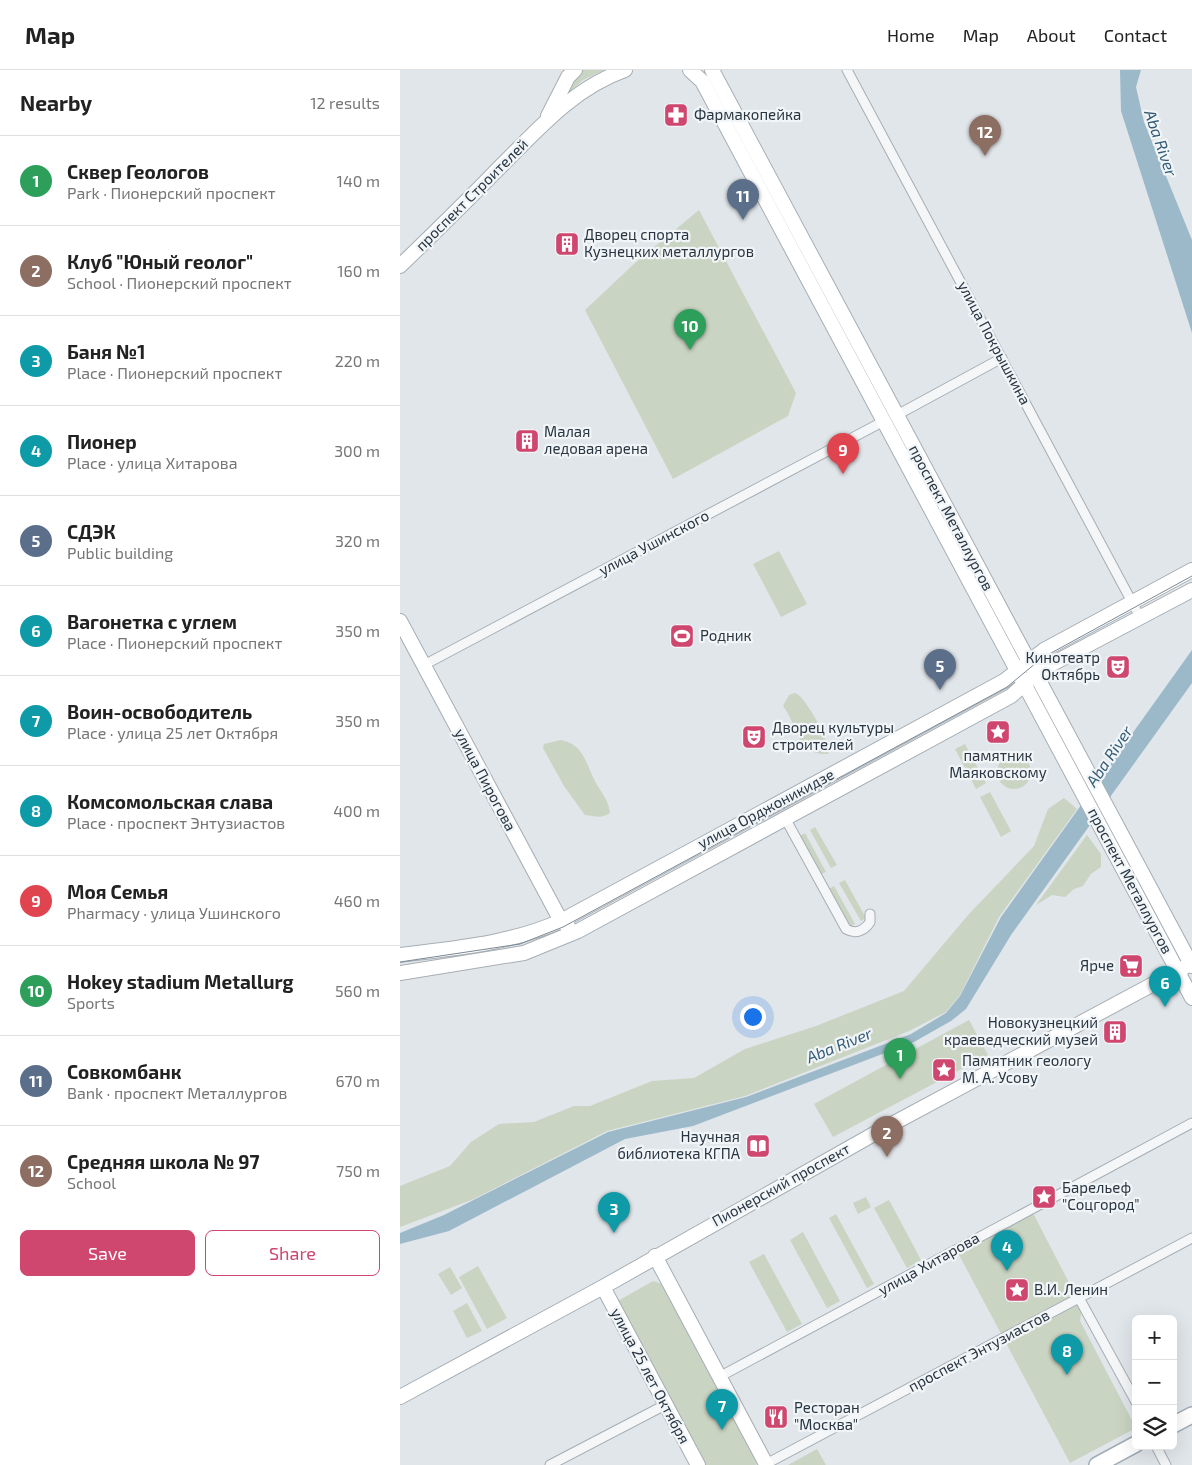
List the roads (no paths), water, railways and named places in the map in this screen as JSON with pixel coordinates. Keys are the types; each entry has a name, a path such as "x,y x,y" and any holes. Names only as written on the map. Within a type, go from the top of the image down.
{"main road":[{"path":"544,123 592,84 625,70"},
{"name":"проспект Металлургов","path":"690,70 702,80 1024,685 1073,760"},
{"name":"проспект Металлургов","path":"712,70 1035,674 1073,760 1186,965 1192,998"},
{"path":"544,123 571,72"},
{"name":"проспект Строителей","path":"400,266 544,123"},
{"name":"улица Орджоникидзе","path":"400,955 521,937 561,921 1004,681 1044,650 1192,570"},
{"name":"улица Орджоникидзе","path":"400,974 516,955 578,932 1011,696 1035,674 1192,590"},
{"name":"улица Пирогова","path":"400,621 561,921 578,932"},
{"name":"Пионерский проспект","path":"400,1397 603,1287 655,1256 961,1086 1186,965"},
{"path":"655,1256 766,1464"},
{"name":"улица 25 лет Октября","path":"603,1287 698,1465"},
{"path":"1177,1422 1192,1415"},
{"path":"1097,1465 1132,1446"}],"street":[{"name":"улица Покрышкина","path":"848,70 1140,617"},
{"path":"897,415 1002,358"},
{"name":"улица Ушинского","path":"424,665 884,421"},
{"path":"785,818 846,929 856,932 862,930 870,922 870,914"},
{"name":"улица Хитарова","path":"719,1377 1192,1123"},
{"name":"проспект Энтузиастов","path":"766,1464 1192,1238"},
{"path":"1079,1298 1132,1395"},
{"path":"550,1465 665,1405"},
{"path":"1158,1450 1166,1465"}],"water":[{"path":"1120,70 1141,70 1136,87 1144,122 1192,240 1192,333 1121,111"},
{"path":"1192,650 1192,683 1011,935 966,1009 951,1021 914,1042 693,1126 625,1139 449,1231 400,1244 400,1233 444,1215 608,1132 746,1097 911,1034 946,1013 960,996 1001,917"}],"tram line":[{"path":"400,962 520,944 563,927 1007,687 1042,658 1192,576"}],"place":[{"name":"Фармакопейка","path":"676,115"},
{"name":"Средняя школа № 97","path":"985,156"},
{"name":"Совкомбанк","path":"743,220"},
{"name":"Дворец спорта Кузнецких металлургов","path":"567,244"},
{"name":"Hokey stadium Metallurg","path":"690,350"},
{"name":"Малая ледовая арена","path":"527,441"},
{"name":"Моя Семья","path":"843,474"},
{"name":"Родник","path":"682,636"},
{"name":"Кинотеатр Октябрь","path":"1118,667"},
{"name":"СДЭК","path":"940,690"},
{"name":"памятник Маяковскому","path":"998,732"},
{"name":"Дворец культуры строителей","path":"754,737"},
{"name":"Ярче","path":"1131,966"},
{"name":"Вагонетка с углем","path":"1165,1007"},
{"name":"Новокузнецкий краеведческий музей","path":"1115,1032"},
{"name":"Памятник геологу М. А. Усову","path":"944,1070"},
{"name":"Сквер Геологов","path":"900,1079"},
{"name":"Научная библиотека КГПА","path":"758,1146"},
{"name":"Клуб \"Юный геолог\"","path":"887,1157"},
{"name":"Барельеф \"Соцгород\"","path":"1044,1197"},
{"name":"Баня №1","path":"614,1233"},
{"name":"Пионер","path":"1007,1271"},
{"name":"В.И. Ленин","path":"1017,1290"},
{"name":"Комсомольская слава","path":"1067,1375"},
{"name":"Ресторан \"Москва\"","path":"776,1417"},
{"name":"Воин-освободитель","path":"722,1430"}],"water label":[{"name":"Aba River","path":"1161,143"},
{"name":"Aba River","path":"1109,756"},
{"name":"Aba River","path":"839,1045"}]}
